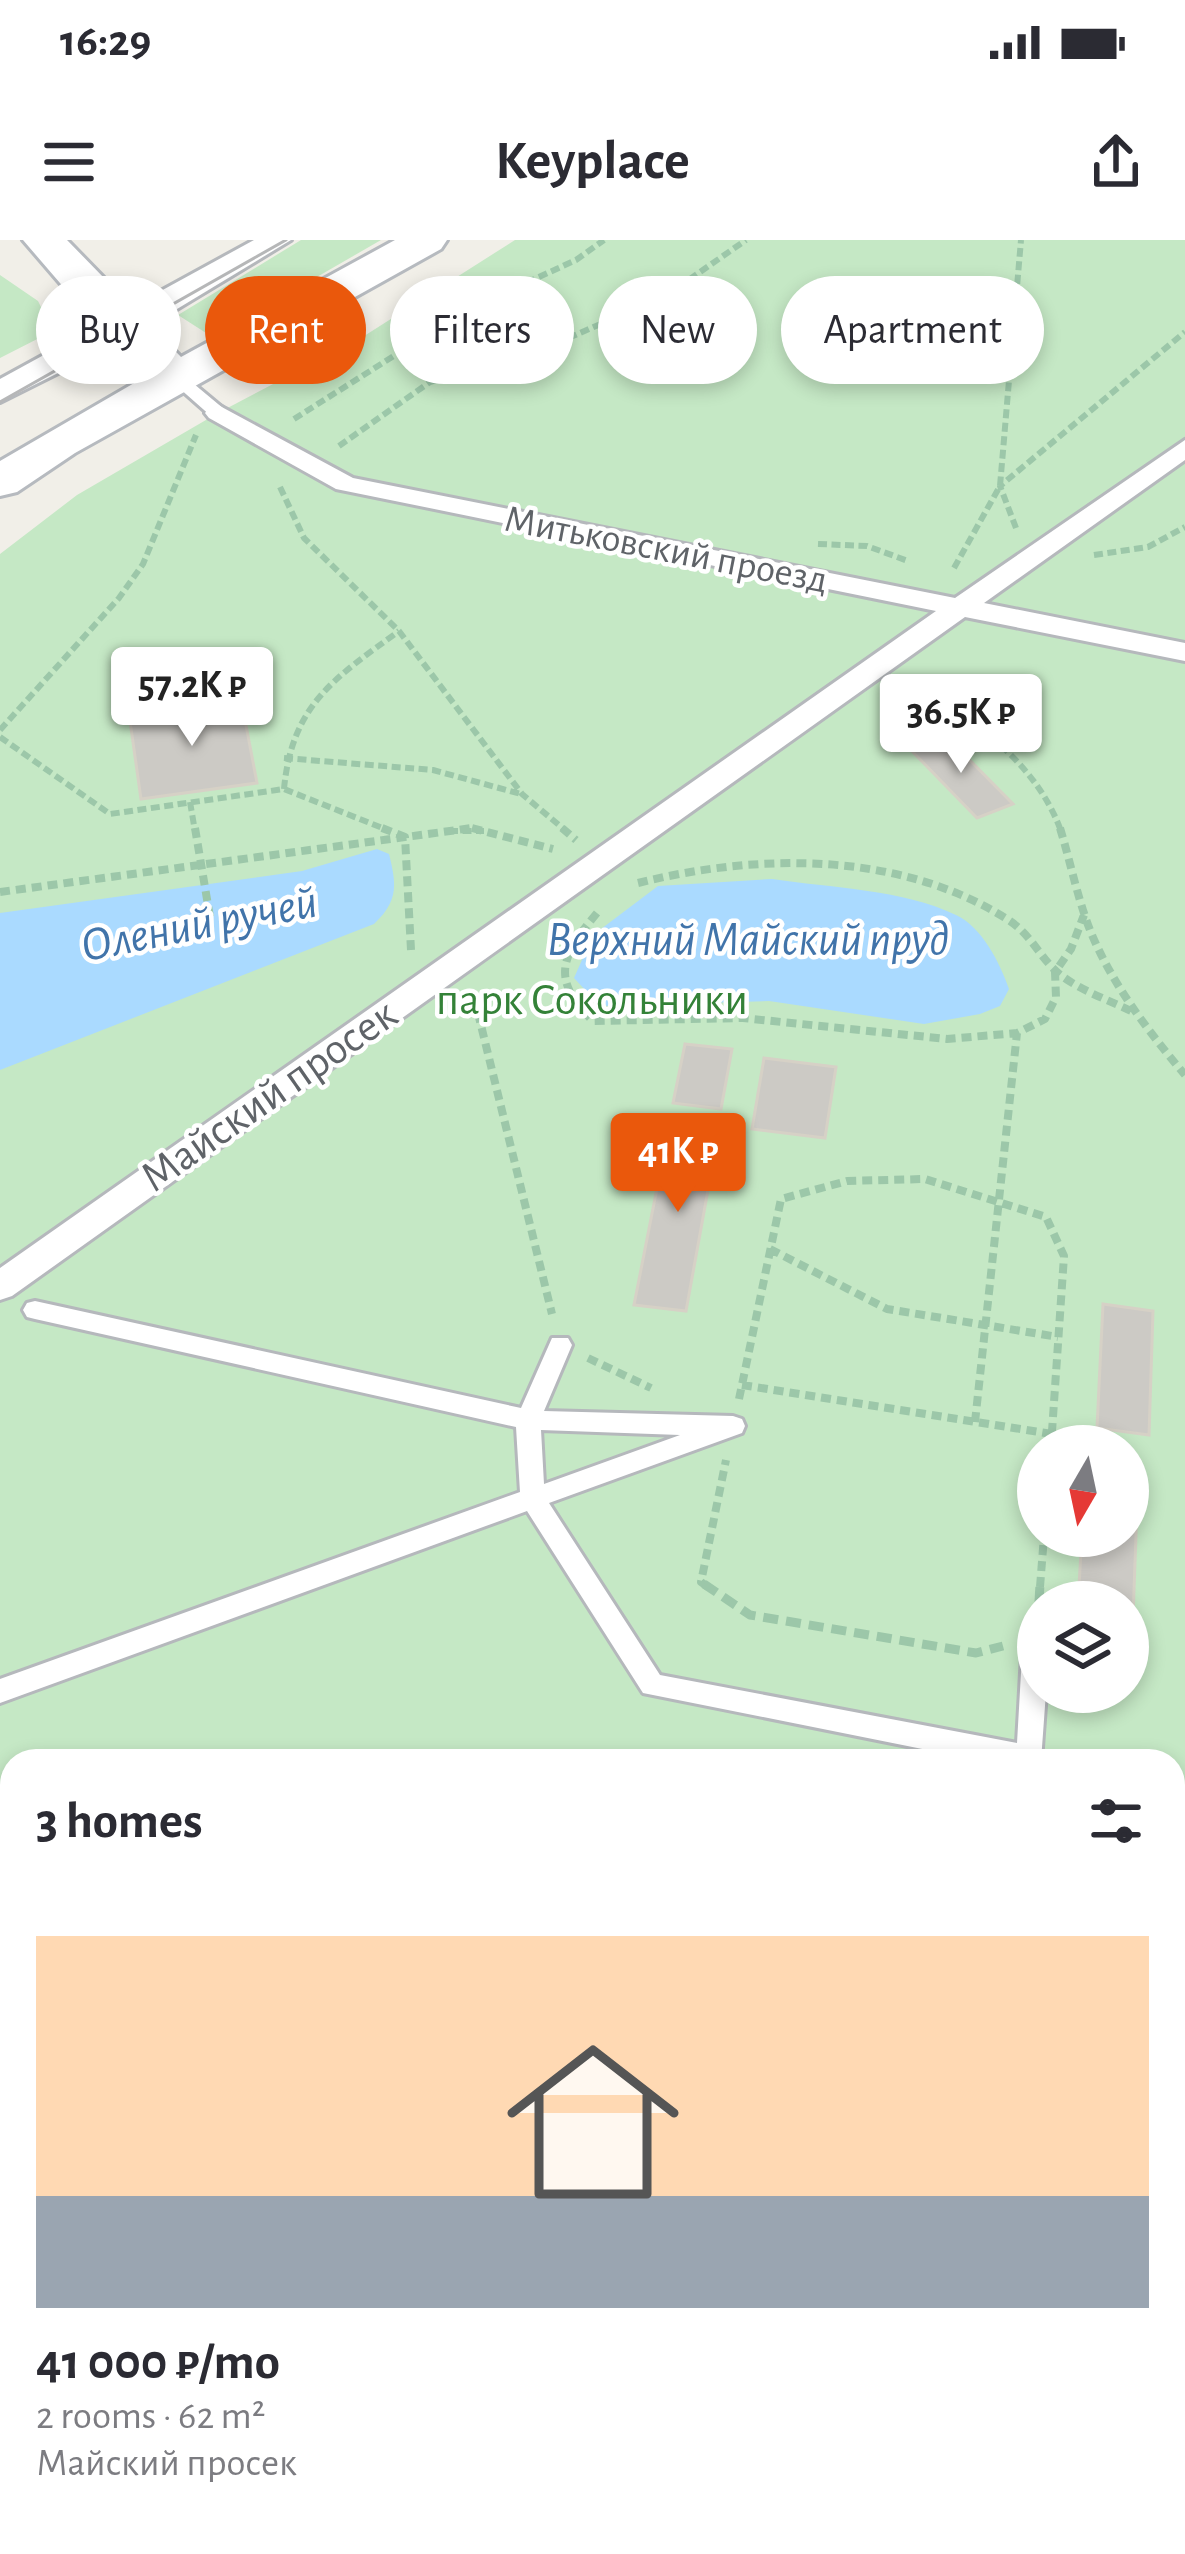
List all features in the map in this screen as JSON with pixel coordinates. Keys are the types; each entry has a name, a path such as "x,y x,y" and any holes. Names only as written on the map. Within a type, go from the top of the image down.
{"main road":[{"path":"44,240 76,276"},
{"path":"181,373 426,240"},
{"path":"0,482 163,384"}],"street":[{"path":"181,295 276,240"},
{"path":"0,392 36,373"},
{"name":"Митьковский проезд","path":"218,412 345,484 951,598 1185,652"},
{"name":"Майский просек","path":"0,1286 883,662 951,598 1042,549 1185,448"}],"lane":[{"name":"Митьковский проезд","path":"181,380 218,412"},
{"path":"34,1310 527,1420 734,1426"},
{"path":"560,1345 527,1420 533,1498 652,1685 983,1749"},
{"path":"0,1690 734,1426"},
{"path":"1030,1749 1032,1713"}],"path":[{"path":"262,439 465,311 576,260 604,240"},
{"path":"339,446 430,382 541,350 667,295 746,240"},
{"path":"951,598 1000,486 1021,240"},
{"path":"1000,486 1086,414 1129,386 1185,332"},
{"path":"197,434 143,564 0,734 110,814 284,789 405,837"},
{"path":"280,485 304,538 399,631 522,794 601,862"},
{"path":"1000,486 1018,534 1042,549 1081,557 1148,547 1185,527"},
{"path":"284,789 284,758 298,717 335,678 399,631"},
{"path":"883,662 955,707 1039,785 1057,818 1084,915 1131,1011 1185,1075"},
{"path":"284,758 401,764 468,774 522,794"},
{"path":"190,802 210,917"},
{"path":"0,892 472,828 601,862"},
{"path":"405,837 411,958 439,975"},
{"path":"610,904 571,944 561,976 571,1003 592,1021 743,1018 947,1039 1017,1033 1045,1019 1057,997 1055,972 1032,936 981,904 906,879 812,863 736,862 674,872 636,884 623,894"},
{"path":"1055,972 1072,949 1084,915"},
{"path":"1055,972 1131,1011"},
{"path":"474,998 560,1345 734,1426"},
{"path":"974,1422 1017,1033"},
{"path":"1017,1642 976,1652 750,1615 701,1582 781,1199 847,1181 925,1179 1046,1217 1064,1256 1053,1425"},
{"path":"770,1249 887,1309 1058,1337"},
{"path":"742,1385 1017,1429"}],"green space":[{"path":"301,240 381,240 319,276 242,276"},
{"name":"парк Сокольники","path":"515,240 1185,240 1185,1749 0,1749 0,554 77,495 273,384 366,384 366,335 390,320 390,384 574,384 574,276 458,276"},
{"path":"0,275 36,300 36,340 0,358"},
{"path":"205,299 205,332 181,317"}],"water":[{"name":"Олений ручей","path":"377,849 389,854 394,884 388,908 374,924 0,1070 0,913 302,871"},
{"name":"Верхний Майский пруд","path":"772,879 890,895 956,915 982,937 1009,989 1000,1006 924,1024 769,1001 600,1006 574,978 593,935 658,886"}],"building":[{"path":"241,699 257,783 141,799 129,714"},
{"path":"944,734 1013,804 977,818 909,748"},
{"path":"685,1044 732,1049 721,1109 673,1103"},
{"path":"764,1058 836,1067 825,1138 752,1129"},
{"path":"671,1117 720,1124 686,1311 634,1305"},
{"path":"1103,1304 1153,1311 1149,1435 1149,1425 1097,1425"},
{"path":"1081,1557 1135,1557 1134,1581 1079,1581"}],"tram line":[{"path":"0,402 286,240"}]}
